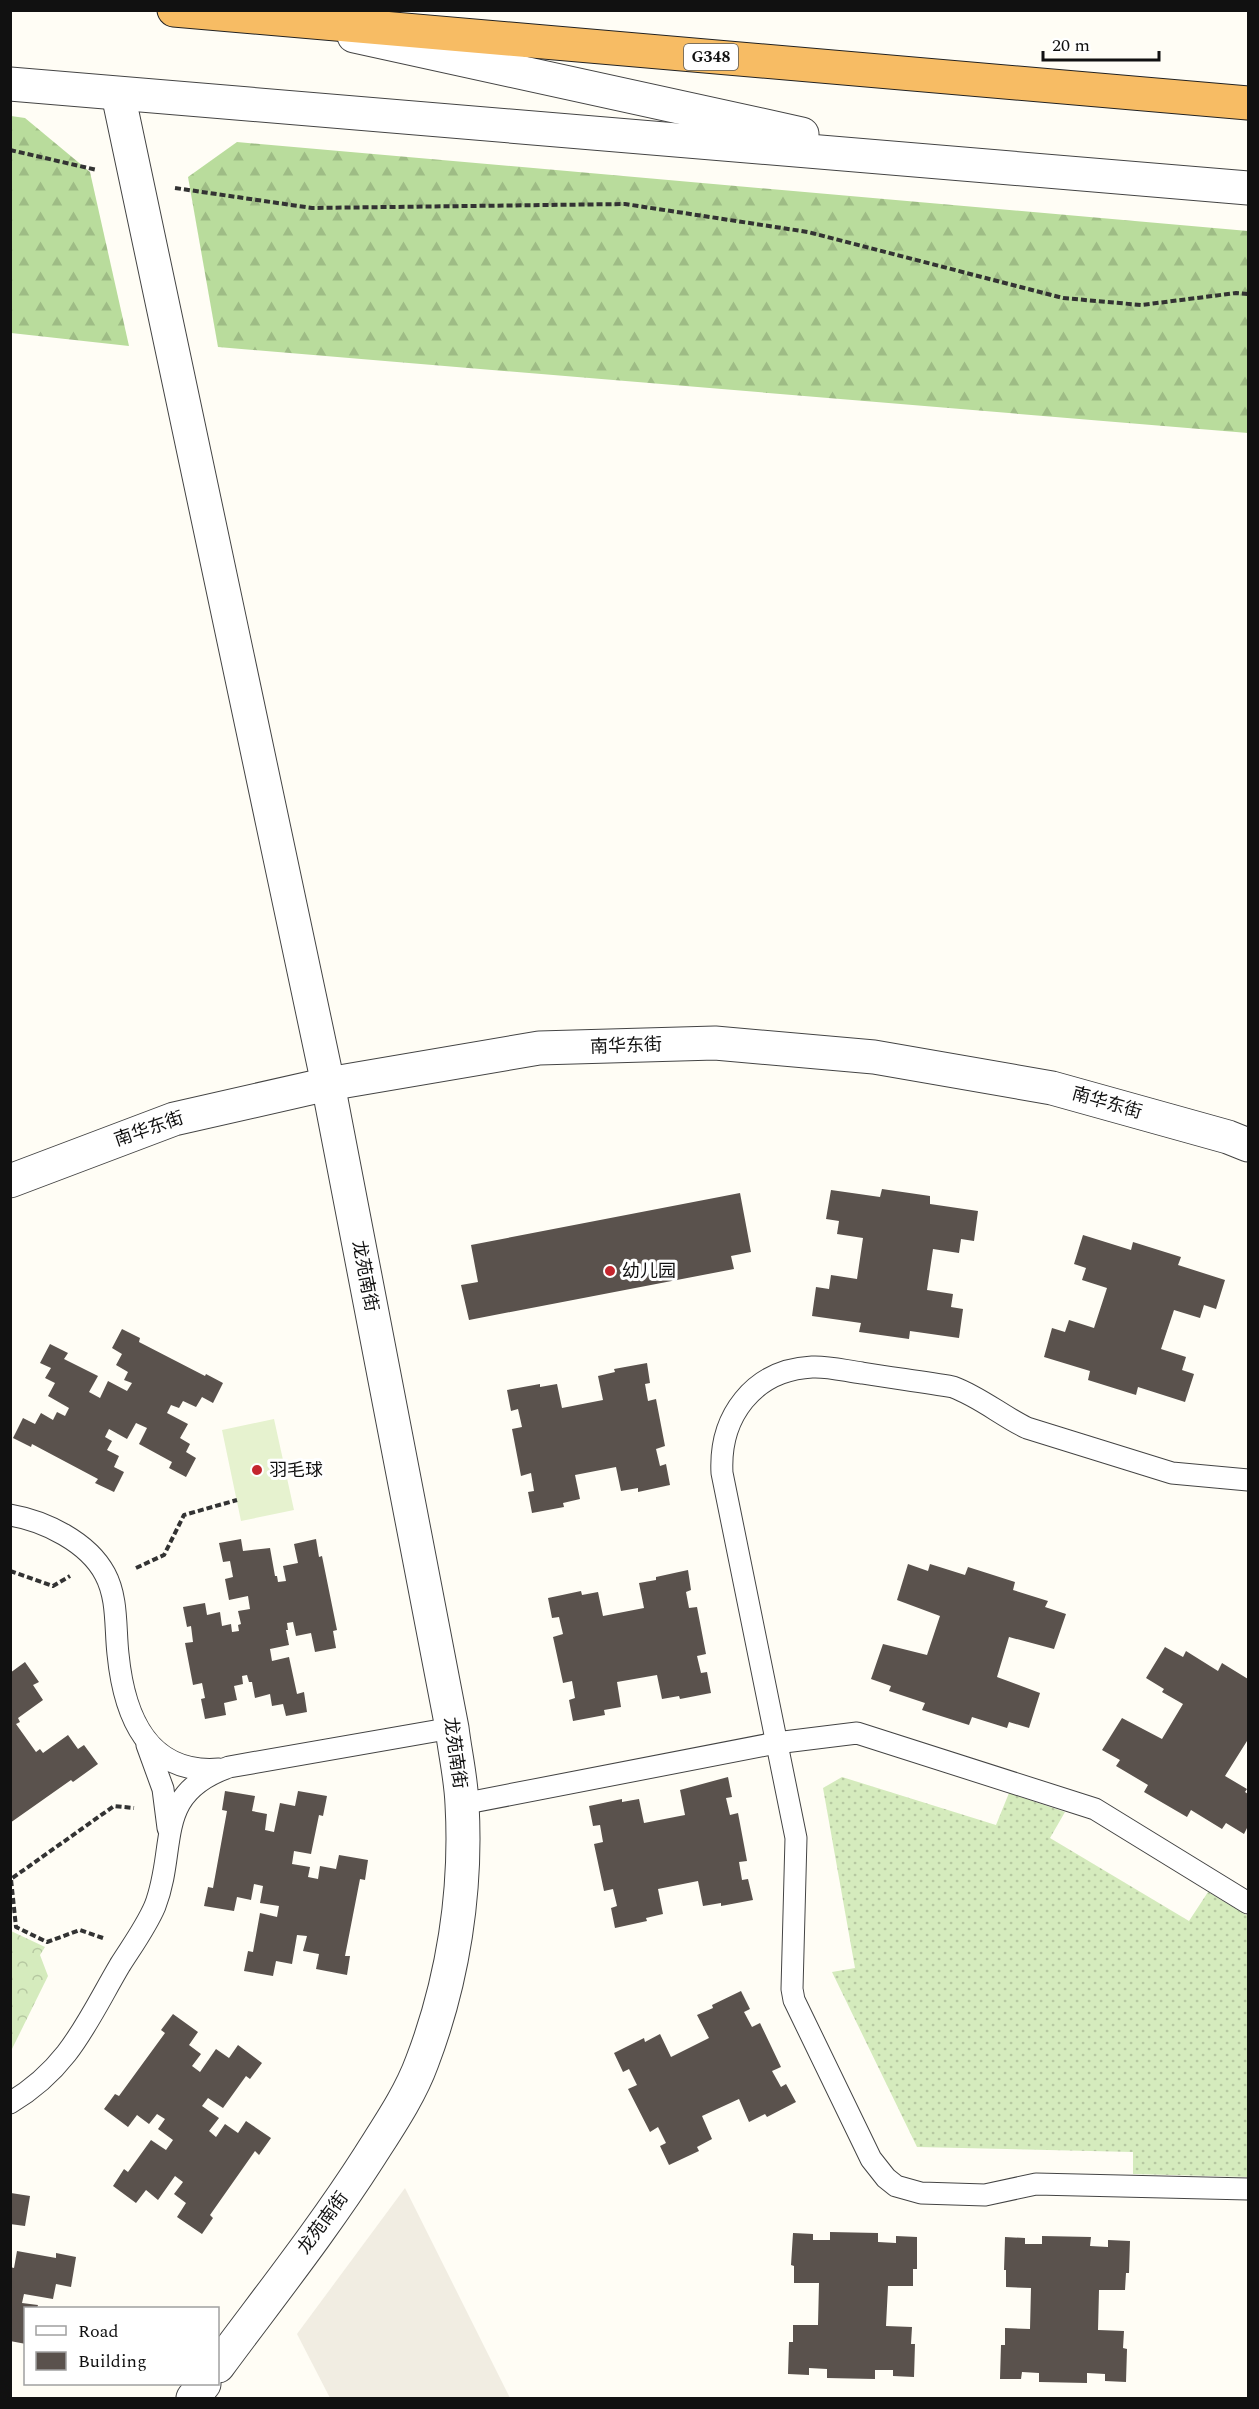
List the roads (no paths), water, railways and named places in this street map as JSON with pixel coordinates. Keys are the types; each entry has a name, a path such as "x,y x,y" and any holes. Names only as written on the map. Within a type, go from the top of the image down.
{"highway":[{"name":"G348","path":"174,10 1248,103"}],"street":[{"path":"282,21 933,162"},
{"path":"10,84 1248,188"},
{"name":"龙苑南街","path":"118,94 328,1084 452,1728 462,1804 462,1875 455,1942 442,1998 422,2063 391,2124 346,2192 219,2365"},
{"name":"南华东街","path":"10,1181 174,1119 328,1084 540,1048 715,1043 874,1057 1052,1088 1228,1137 1248,1145"},
{"path":"193,2398 203,2385"}],"lane":[{"path":"1248,1480 1172,1473 1028,1428 972,1395 953,1387 811,1367 784,1372 755,1388 742,1401 731,1418 721,1452 722,1473 796,1838 792,1989 794,2000 871,2159 886,2178 907,2191 921,2193 985,2195 1036,2184 1248,2189"},
{"path":"10,1504 20,1518 81,1545 94,1557 108,1581 114,1602 124,1693 132,1717 156,1767 166,1804 168,1837"},
{"path":"141,1734 153,1749 175,1763 202,1770 225,1768 452,1728"},
{"path":"462,1804 776,1743 857,1734 1095,1809 1248,1903"},
{"path":"10,2103 42,2080 72,2049 154,1907 164,1873 173,1815 189,1790 207,1776 225,1768"}],"place":[{"name":"幼儿园","path":"610,1271"},
{"name":"羽毛球","path":"257,1470"}]}
